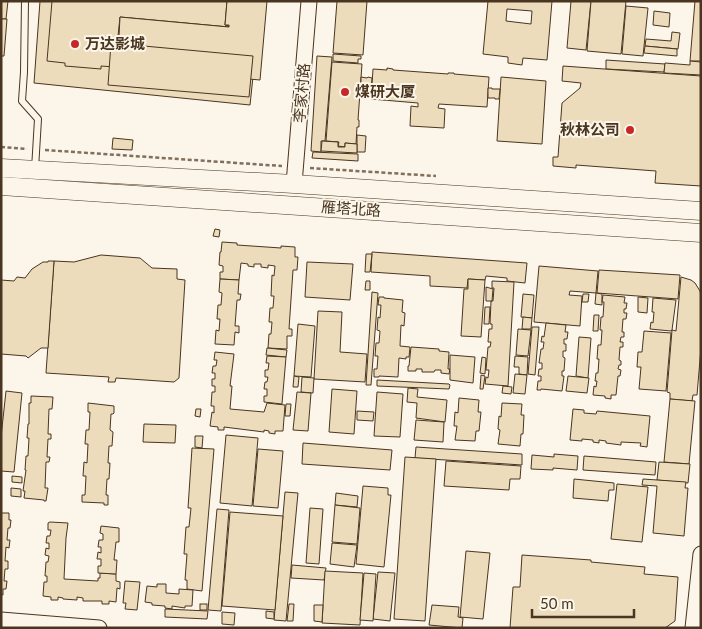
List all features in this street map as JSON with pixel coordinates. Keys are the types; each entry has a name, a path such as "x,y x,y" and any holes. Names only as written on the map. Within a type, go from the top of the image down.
{"main road":[{"name":"雁塔北路","path":"1,168 294,184 701,211"},
{"name":"雁塔北路","path":"1,186 701,233"}],"street":[{"name":"李家村路","path":"294,184 310,1"},
{"path":"694,628 701,554"},
{"path":"1,620 99,628"}],"lane":[{"path":"25,1 22,100 38,119 35,170"}],"path":[{"path":"1,147 444,177"}],"building":[{"path":"1,1 8,1 6,19 1,19"},
{"path":"40,1 261,1 250,105 34,83"},
{"path":"52,1 227,1 225,25 229,27 120,17 118,36 121,36 120,40 118,40 115,67 101,66 101,69 65,66 65,63 47,61"},
{"path":"227,1 267,1 260,80 116,67 118,40 121,40 121,36 119,36 120,17 229,27 229,25 225,25"},
{"path":"337,1 367,1 363,55 333,53"},
{"path":"488,1 552,1 547,60 523,58 522,65 508,63 508,57 483,54","holes":["507,9 532,11 531,24 506,21"]},
{"path":"571,1 591,1 586,50 567,48"},
{"path":"591,1 626,1 621,54 587,51"},
{"path":"695,1 701,1 701,61 690,61"},
{"path":"626,6 648,8 643,56 622,54"},
{"path":"654,11 670,13 669,27 653,25"},
{"path":"1,19 7,19 4,56 1,56"},
{"path":"672,32 680,33 678,49 645,46 646,39 671,41"},
{"path":"111,43 253,56 249,97 108,85"},
{"path":"645,46 677,49 677,56 644,53"},
{"path":"333,54 361,56 361,59 358,59 358,63 333,61"},
{"path":"317,56 332,57 325,141 321,141 321,152 311,151"},
{"path":"606,60 665,64 664,72 606,69"},
{"path":"690,61 701,62 701,75 664,73 665,63 690,65"},
{"name":"煤研大厦","path":"332,62 362,64 359,127 357,127 356,144 345,143 345,147 338,146 339,142 326,141"},
{"name":"秋林公司","path":"563,66 701,76 701,186 655,183 656,171 576,165 576,168 553,166 553,157 558,157 562,103 580,88 581,83 562,81"},
{"path":"387,68 489,77 487,107 439,104 438,108 445,109 444,128 410,126 411,106 418,107 418,103 371,99 373,69 387,70"},
{"path":"361,77 372,78 371,91 367,89 361,90"},
{"path":"501,77 546,81 542,144 497,141"},
{"path":"488,88 500,89 499,99 488,98"},
{"path":"357,135 366,136 365,152 357,152"},
{"path":"113,138 133,140 132,150 112,149"},
{"path":"322,141 338,142 338,147 345,147 345,143 357,144 357,153 321,151"},
{"path":"313,152 358,154 358,161 312,158"},
{"path":"215,229 220,230 219,237 213,236"},
{"path":"222,242 237,243 237,245 295,247 295,257 298,257 297,270 293,270 289,329 292,329 292,336 287,336 287,349 268,348 272,322 269,322 270,308 273,308 274,296 271,296 272,275 274,276 275,266 268,265 268,268 261,267 261,264 254,264 254,267 241,263 239,280 220,279 220,272 223,272 223,266 219,265"},
{"path":"372,252 527,263 525,283 507,281 507,278 486,276 485,280 468,279 467,288 430,286 430,276 371,272"},
{"path":"366,254 372,254 370,272 365,272"},
{"path":"101,255 140,258 152,268 177,269 177,279 185,280 179,378 174,382 116,378 115,382 108,382 109,377 46,373 54,261 74,262"},
{"path":"48,261 54,261 48,348 41,348 28,358 26,356 1,354 1,280 14,281 17,277 25,278 32,269"},
{"path":"307,262 353,264 350,300 305,297"},
{"path":"539,266 598,271 596,293 570,291 569,295 582,296 580,326 534,322"},
{"path":"599,270 680,275 678,299 597,293"},
{"path":"681,277 695,283 701,296 701,348 697,395 693,395 692,401 670,399 670,393 667,392 672,330 676,331"},
{"path":"220,279 239,280 238,294 241,294 240,300 237,300 235,326 239,326 239,333 235,332 234,345 215,344 216,330 219,331 220,319 217,319 218,305 221,305 222,293 219,292"},
{"path":"468,279 485,280 481,337 461,336 464,289 468,289"},
{"path":"366,281 370,281 370,290 365,290"},
{"path":"492,281 514,282 508,386 485,384 489,370 486,370 488,347 490,347 491,342 488,342 489,329 492,329 492,324 490,324 491,301 493,301 494,288 492,288"},
{"path":"486,287 493,289 492,301 486,301"},
{"path":"372,292 378,293 371,385 366,385"},
{"path":"596,293 602,294 602,305 595,304"},
{"path":"523,294 534,295 532,318 521,317"},
{"path":"583,294 589,294 588,302 582,302"},
{"path":"603,295 625,297 624,303 627,303 626,309 624,309 624,313 627,313 626,319 623,319 622,332 624,332 624,337 621,337 620,342 623,342 623,347 620,347 619,360 621,365 619,365 618,369 621,370 620,376 618,376 616,395 611,395 611,399 605,398 605,396 593,395 594,386 596,387 597,381 595,381 596,373 598,373 598,345 601,345 602,330 600,330 601,317 603,317"},
{"path":"379,297 403,300 402,312 405,313 404,326 401,325 400,346 410,347 409,357 406,357 406,359 399,358 398,377 374,377 378,356 375,356 376,343 379,343 380,331 377,330 381,305 378,305"},
{"path":"638,297 648,298 647,313 638,312"},
{"path":"653,298 676,300 671,331 650,329 651,322 653,323"},
{"path":"485,307 490,307 489,324 484,324"},
{"path":"318,311 342,312 340,352 367,354 365,382 314,379"},
{"path":"594,315 599,315 598,331 593,331"},
{"path":"523,317 532,318 531,329 522,329"},
{"path":"546,323 566,325 565,332 568,332 567,339 564,339 566,351 563,351 563,357 565,358 564,371 562,371 562,376 564,376 562,391 537,390 538,381 541,381 541,376 538,376 539,369 542,369 542,363 539,363 544,342 541,342 542,336 544,337"},
{"path":"298,324 315,326 311,377 294,376"},
{"path":"532,327 539,327 535,375 528,374"},
{"path":"518,329 531,330 528,356 516,355"},
{"path":"644,331 671,333 666,391 639,389 641,367 637,367 638,352 642,352"},
{"path":"579,337 591,338 588,378 576,376"},
{"path":"411,347 439,349 439,351 449,352 449,374 441,373 441,370 435,370 434,372 422,372 422,369 408,371"},
{"path":"267,348 287,350 286,357 266,355"},
{"path":"215,352 234,354 230,386 232,386 230,409 264,412 267,403 285,405 283,431 275,431 275,434 264,430 264,432 224,427 224,430 218,430 218,427 210,426 212,412 214,413 214,406 211,406 212,392 215,392 215,386 212,386 212,379 215,379 215,373 212,373 213,366 216,366 217,360 214,360"},
{"path":"450,355 475,357 473,383 450,380"},
{"path":"267,356 286,357 282,404 264,402 264,396 267,396 267,389 264,389 268,377 265,377 265,370 268,370 269,363 266,363"},
{"path":"515,356 528,357 527,375 519,374 519,367 514,367"},
{"path":"482,357 486,358 485,374 480,373"},
{"path":"515,374 527,375 525,394 513,393"},
{"path":"481,375 485,376 483,389 480,389"},
{"path":"294,376 299,377 298,387 293,387"},
{"path":"568,376 589,378 587,393 566,391"},
{"path":"302,377 314,378 313,393 301,392"},
{"path":"377,380 450,385 449,389 377,386"},
{"path":"503,386 512,387 511,394 502,393"},
{"path":"408,388 418,389 417,397 447,400 445,422 416,418 417,403 407,402"},
{"path":"332,389 357,391 354,434 329,432"},
{"path":"6,391 22,393 14,472 1,471 1,437"},
{"path":"297,392 311,393 308,431 293,430"},
{"path":"377,392 403,394 400,437 374,436"},
{"path":"31,396 53,397 52,409 49,409 48,434 51,434 51,439 48,439 47,457 50,457 49,462 46,462 45,488 48,488 46,501 24,498 25,491 23,491 26,456 28,456 29,438 27,438"},
{"path":"459,398 479,400 478,412 481,412 479,431 476,431 475,441 455,440 457,426 454,426 455,412 458,413"},
{"path":"670,399 695,401 689,464 664,462"},
{"path":"88,403 114,406 114,413 111,414 110,430 113,432 112,446 109,446 108,463 110,463 106,495 108,495 108,505 104,505 104,503 82,502 82,495 85,495 86,476 83,476 84,462 87,463 88,444 85,444 86,430 89,430 90,412 88,412"},
{"path":"502,403 522,404 521,415 524,415 520,446 498,444 499,416 501,417"},
{"path":"286,404 291,404 290,416 285,416"},
{"path":"196,409 201,409 200,417 195,416"},
{"path":"573,409 584,410 584,413 596,414 597,411 650,416 647,447 640,446 641,443 621,442 621,445 599,440 599,443 593,442 593,440 570,440"},
{"path":"357,411 374,412 373,421 357,420"},
{"path":"416,420 444,422 443,442 414,440"},
{"path":"144,424 176,425 175,443 143,442"},
{"path":"226,435 258,438 252,506 220,503"},
{"path":"195,436 203,436 202,448 195,447"},
{"path":"303,443 392,450 390,470 302,464"},
{"path":"416,447 522,454 522,465 415,458"},
{"path":"192,448 214,449 202,591 187,589 187,580 185,580 187,554 184,554 186,527 189,527 191,508 188,508"},
{"path":"258,449 283,451 278,508 253,506"},
{"path":"554,454 578,456 577,470 531,469 532,455 554,457"},
{"path":"584,456 656,462 655,475 583,470"},
{"path":"405,457 436,459 425,621 394,619"},
{"path":"446,461 521,466 520,479 510,479 509,490 444,486"},
{"path":"659,462 690,464 688,483 657,480"},
{"path":"12,476 22,477 22,483 12,482"},
{"path":"574,479 614,483 614,490 609,490 608,501 573,498"},
{"path":"643,479 686,482 685,488 688,488 684,536 653,533 657,486 642,485"},
{"path":"617,484 648,487 642,542 611,539"},
{"path":"363,486 388,488 388,495 391,495 384,567 356,564"},
{"path":"11,488 21,489 21,497 11,496"},
{"path":"285,492 298,493 286,621 274,620"},
{"path":"336,493 358,496 357,507 335,505"},
{"path":"335,505 360,508 357,544 332,542"},
{"path":"310,508 323,509 319,564 306,563"},
{"path":"217,509 229,510 221,611 208,610"},
{"path":"230,512 283,516 275,610 222,606"},
{"path":"1,513 9,513 9,520 11,520 7,540 10,540 9,548 6,547 5,561 8,561 8,569 5,569 4,581 7,581 6,589 3,589 3,595 1,595"},
{"path":"48,523 68,523 64,579 98,581 100,573 116,574 116,581 120,582 120,589 117,588 116,602 109,601 109,604 102,604 102,601 83,601 83,598 77,597 77,600 58,597 58,600 51,600 51,597 43,596 44,582 47,582 47,576 45,576 46,562 48,562 49,556 45,555 46,548 49,549 49,543 46,543 47,536 50,536 51,530 48,530"},
{"path":"101,526 119,528 119,542 116,542 114,560 117,560 116,574 98,573 98,566 101,566 101,559 97,559 98,552 101,553 101,547 98,547 99,540 103,540 103,534 100,533"},
{"path":"332,543 357,545 354,567 330,564"},
{"path":"466,551 490,553 483,619 460,617"},
{"path":"522,555 591,560 591,562 645,567 644,574 678,577 675,621 665,628 510,628 513,587 520,587"},
{"path":"292,565 326,568 324,580 291,578"},
{"path":"325,571 363,573 360,625 322,623"},
{"path":"378,572 395,573 390,621 373,619"},
{"path":"364,573 376,574 373,621 360,620"},
{"path":"125,581 140,582 137,610 125,609 126,603 123,603"},
{"path":"157,584 166,584 166,593 179,594 179,589 193,590 192,606 185,606 185,608 172,606 172,609 145,602 147,586 157,587"},
{"path":"200,604 207,604 207,610 200,610"},
{"path":"289,604 294,604 293,621 287,621"},
{"path":"314,605 323,605 322,622 314,621"},
{"path":"432,605 459,607 458,617 463,618 462,628 429,625"},
{"path":"165,609 208,611 207,619 165,617"},
{"path":"266,611 274,612 274,619 266,618"},
{"path":"222,612 235,613 234,625 222,624"}],"place":[{"name":"万达影城","path":"75,44"},
{"name":"煤研大厦","path":"345,92"},
{"name":"秋林公司","path":"630,130"}]}
